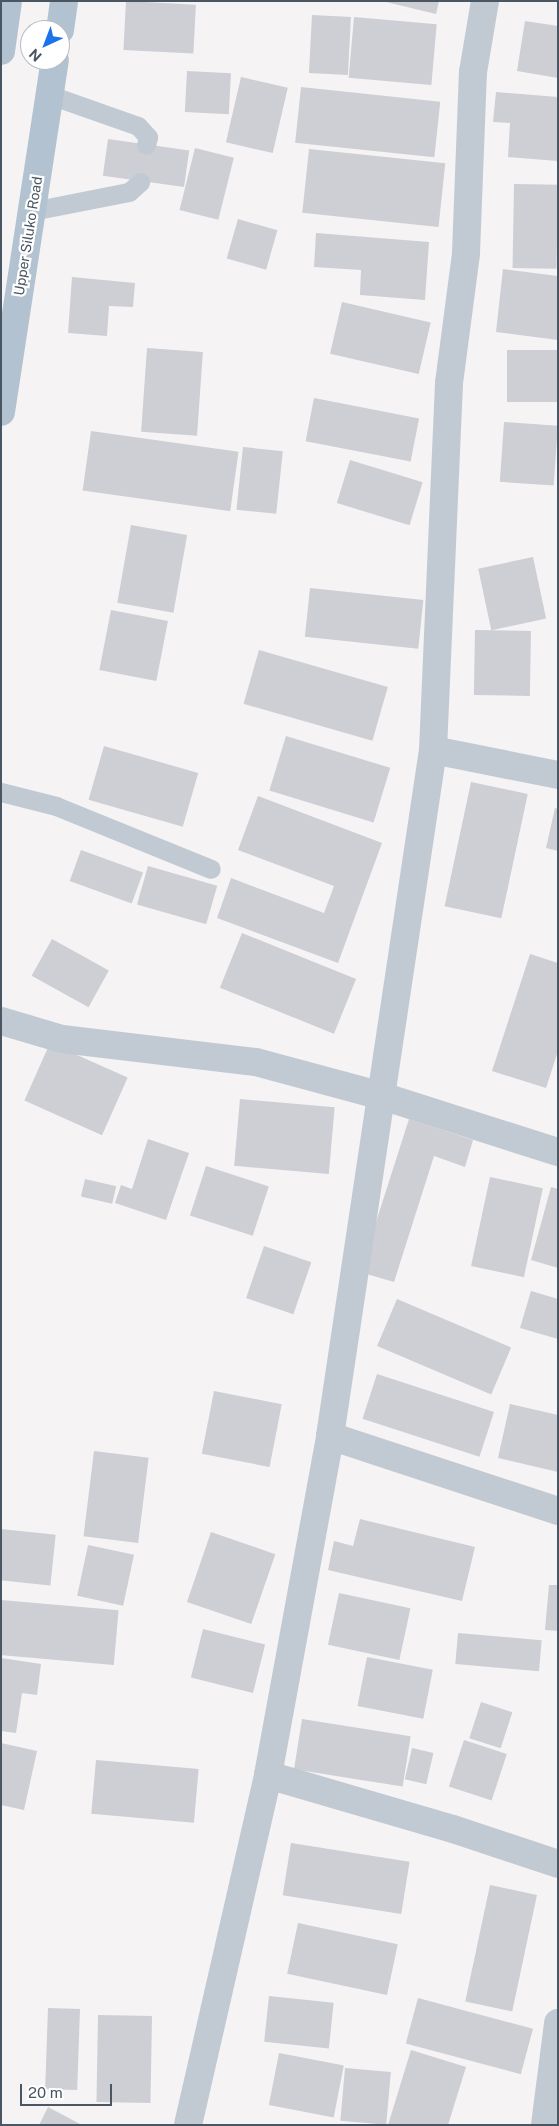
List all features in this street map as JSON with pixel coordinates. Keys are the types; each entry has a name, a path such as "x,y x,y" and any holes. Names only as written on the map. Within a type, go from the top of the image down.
{"main road":[{"path":"1,52 8,1"},
{"path":"61,20 64,1"},
{"name":"Upper Siluko Road","path":"1,412 54,70"}],"street":[{"path":"188,2125 268,1775 330,1436 433,750 448,383 466,253 473,72 485,1"},
{"path":"433,750 558,775"},
{"path":"1,1021 62,1039 256,1062 382,1096 558,1152"},
{"path":"330,1436 558,1511"},
{"path":"268,1775 453,1829 558,1864"},
{"path":"545,2125 558,2023"}],"lane":[{"path":"50,95 138,126 148,137 146,145"},
{"path":"32,210 129,192 140,182"},
{"path":"1,792 56,806 211,869"}],"building":[{"path":"126,1 196,5 193,54 123,50"},
{"path":"382,1 439,1 436,14"},
{"path":"312,15 351,17 348,75 309,73"},
{"path":"354,17 437,24 431,85 349,78"},
{"path":"525,21 558,26 558,78 517,71"},
{"path":"187,71 231,73 229,114 185,112"},
{"path":"241,77 288,88 273,153 226,142"},
{"path":"301,87 440,102 434,157 295,143"},
{"path":"496,92 558,97 558,161 508,157 510,123 493,122"},
{"path":"108,139 189,150 184,187 103,176"},
{"path":"195,148 234,158 218,220 180,210"},
{"path":"309,149 445,163 439,227 302,213"},
{"path":"514,184 558,185 557,269 513,268"},
{"path":"238,219 277,230 266,270 227,258"},
{"path":"316,233 429,242 425,300 360,295 361,270 314,267"},
{"path":"503,269 558,276 558,340 496,332"},
{"path":"72,277 135,283 133,307 109,306 107,336 68,333"},
{"path":"342,302 431,322 419,374 330,354"},
{"path":"147,348 203,352 197,436 141,432"},
{"path":"507,350 558,350 558,402 507,402"},
{"path":"314,398 419,418 411,462 306,441"},
{"path":"504,422 558,426 554,486 500,482"},
{"path":"91,431 239,452 230,511 83,490"},
{"path":"243,447 283,451 276,514 236,510"},
{"path":"350,460 423,482 410,525 337,503"},
{"path":"131,525 187,535 173,613 117,603"},
{"path":"533,557 546,619 491,630 478,569"},
{"path":"310,588 423,600 418,649 305,637"},
{"path":"111,610 168,621 156,681 99,670"},
{"path":"475,630 531,631 530,696 474,695"},
{"path":"259,650 388,687 372,741 244,704"},
{"path":"286,736 390,768 374,822 269,791"},
{"path":"104,746 198,773 183,827 89,800"},
{"path":"471,782 528,794 501,918 445,906"},
{"path":"258,796 382,843 338,963 217,918 231,878 324,913 334,886 238,850"},
{"path":"555,808 558,809 558,851 546,848"},
{"path":"81,850 143,873 132,904 70,881"},
{"path":"148,866 217,886 206,924 137,904"},
{"path":"242,933 356,979 334,1034 220,988"},
{"path":"52,939 109,971 88,1007 32,976"},
{"path":"530,954 558,963 558,1051 546,1088 492,1071"},
{"path":"50,1043 128,1078 102,1135 24,1101"},
{"path":"240,1099 335,1107 329,1174 234,1166"},
{"path":"409,1119 473,1140 465,1167 434,1156 394,1282 360,1272"},
{"path":"148,1139 189,1153 166,1220 115,1203 121,1185 132,1189"},
{"path":"206,1166 269,1186 253,1236 190,1215"},
{"path":"490,1177 543,1188 524,1277 471,1266"},
{"path":"85,1179 116,1186 112,1204 81,1197"},
{"path":"551,1187 558,1189 558,1268 531,1260"},
{"path":"264,1246 311,1262 293,1314 246,1298"},
{"path":"531,1291 558,1299 558,1339 520,1328"},
{"path":"397,1299 511,1347 491,1394 377,1346"},
{"path":"377,1374 494,1412 479,1457 362,1419"},
{"path":"214,1391 282,1404 270,1467 202,1454"},
{"path":"510,1404 558,1415 558,1472 498,1458"},
{"path":"94,1451 149,1458 138,1543 84,1536"},
{"path":"360,1519 475,1547 462,1601 328,1570 334,1541 353,1546"},
{"path":"1,1529 56,1535 50,1585 1,1580"},
{"path":"211,1532 275,1554 251,1624 187,1602"},
{"path":"88,1545 134,1555 123,1606 77,1596"},
{"path":"549,1585 558,1585 558,1631 545,1630"},
{"path":"339,1593 410,1608 399,1660 328,1645"},
{"path":"1,1600 119,1610 114,1665 1,1655"},
{"path":"203,1629 265,1644 253,1693 191,1678"},
{"path":"458,1633 542,1640 539,1671 455,1664"},
{"path":"367,1657 433,1670 423,1719 357,1706"},
{"path":"1,1658 41,1664 37,1695 22,1693 16,1733 1,1731"},
{"path":"481,1702 512,1712 501,1748 469,1738"},
{"path":"302,1719 411,1736 403,1787 294,1769"},
{"path":"464,1740 507,1754 492,1801 449,1787"},
{"path":"1,1743 37,1751 24,1810 1,1805"},
{"path":"412,1748 433,1753 426,1784 405,1779"},
{"path":"96,1760 199,1769 194,1823 91,1814"},
{"path":"291,1843 410,1862 401,1914 283,1895"},
{"path":"490,1885 537,1895 512,2011 465,2001"},
{"path":"298,1923 398,1944 387,1995 287,1974"},
{"path":"269,1996 334,2003 329,2049 264,2042"},
{"path":"418,1998 533,2029 521,2074 406,2043"},
{"path":"48,2008 80,2009 77,2090 45,2089"},
{"path":"98,2015 152,2016 150,2103 96,2102"},
{"path":"411,2050 466,2067 448,2125 388,2125"},
{"path":"279,2053 344,2066 334,2118 269,2105"},
{"path":"345,2068 391,2072 386,2125 340,2121"},
{"path":"48,2107 82,2125 39,2125"}]}
